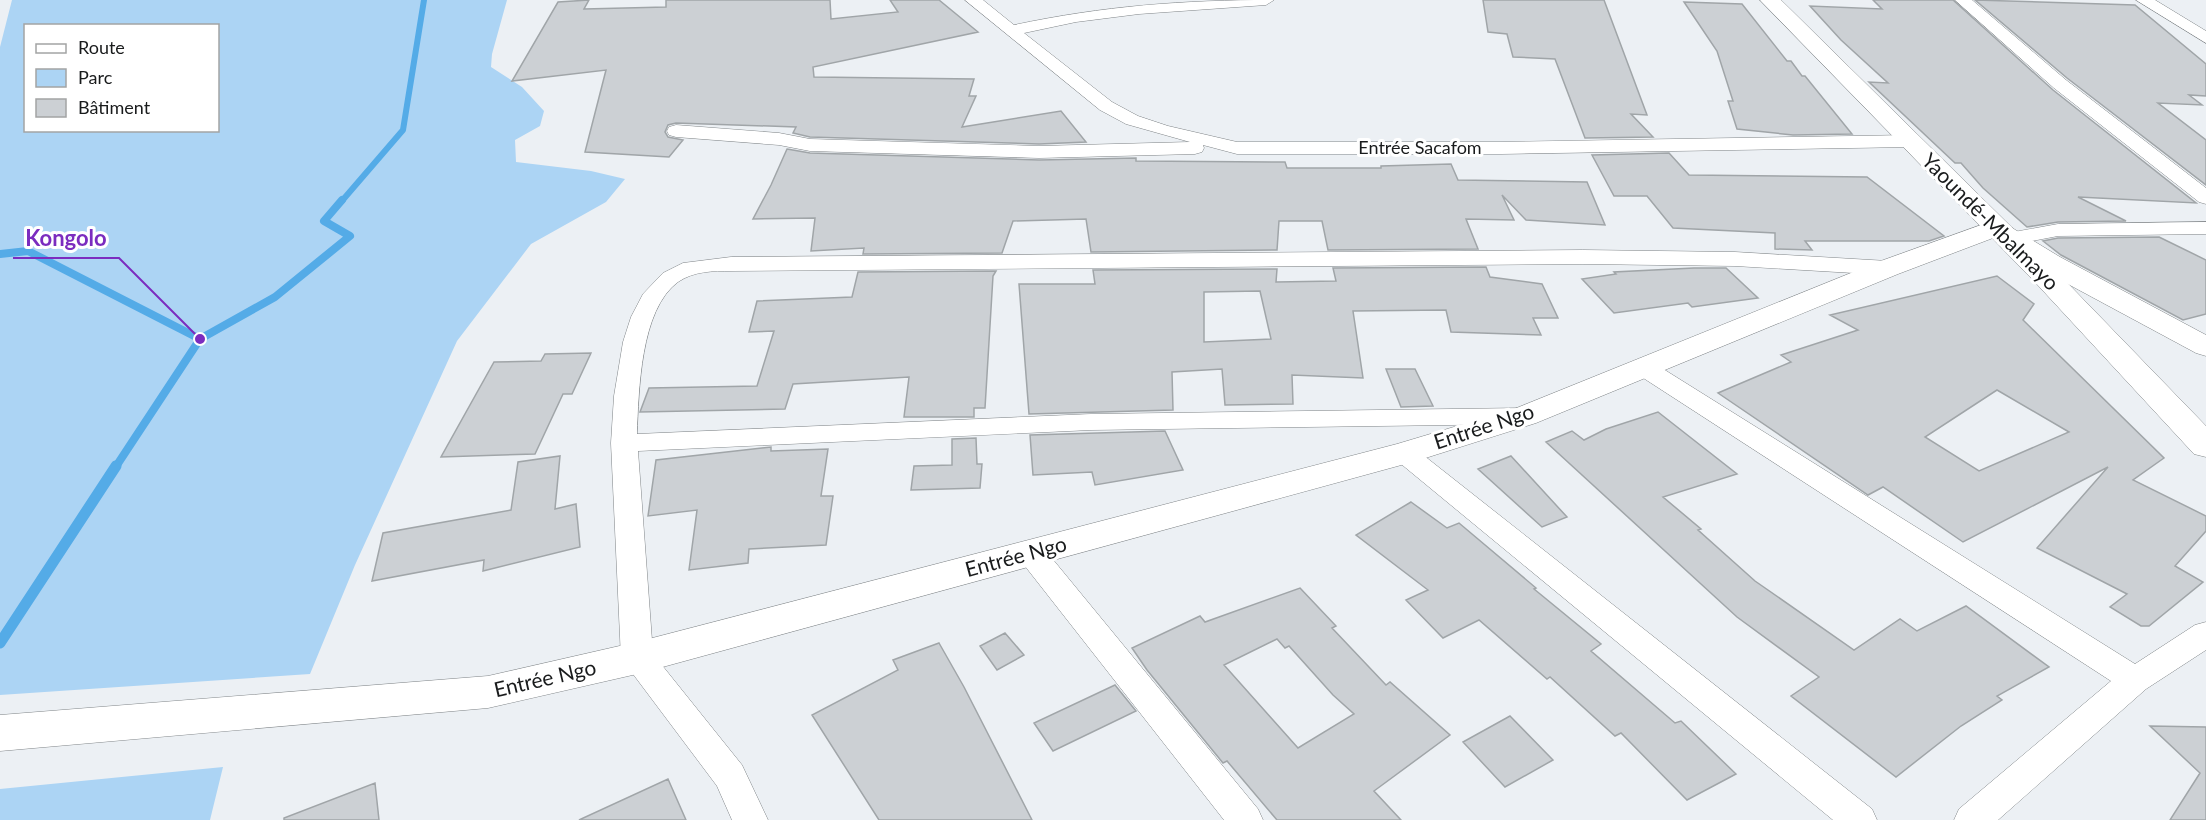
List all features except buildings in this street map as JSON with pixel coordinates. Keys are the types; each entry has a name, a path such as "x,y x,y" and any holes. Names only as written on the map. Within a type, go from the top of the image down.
{"highway":[{"name":"Yaoundé-Mbalmayo","path":"1771,2 2003,233 2206,446"}],"street":[{"name":"Entrée Sacafom","path":"973,0 1014,30 1106,106 1132,120 1237,148 1501,148 1910,141"},
{"path":"1014,30 1048,22 1164,6 1266,0"},
{"path":"1963,0 2061,84 2206,198"},
{"path":"2144,0 2206,38"},
{"path":"676,131 779,139 810,145 1038,152 1131,148 1237,148"},
{"path":"2003,233 2206,228"},
{"path":"2003,233 2050,263 2206,347"},
{"name":"Entrée Ngo","path":"0,733 488,692 638,658 1404,453 1525,416 1888,268 2003,233"},
{"path":"750,820 730,776 638,658 624,443 626,407 636,339 651,298 667,280 690,268 756,264 1582,257 1735,259 1888,268"},
{"path":"1643,368 2135,680"},
{"path":"624,443 1091,422 1525,416"},
{"path":"1404,453 1859,820"},
{"path":"1031,552 1245,820"},
{"path":"1972,820 2135,680 2206,634"}],"green space":[{"path":"12,0 507,0 492,54 491,67 522,87 544,111 540,126 515,140 516,162 591,171 625,179 606,202 531,244 457,341 355,565 310,674 0,695 0,47"},
{"path":"223,767 210,820 0,820 0,789"}],"waterway":[{"path":"341,202 403,130 424,0"},
{"path":"200,339 275,297 350,236 324,221 342,200"},
{"path":"0,254 28,251 200,339"},
{"path":"115,468 200,339"},
{"path":"0,643 116,466"}],"place":[{"name":"Kongolo","path":"200,339"}]}
